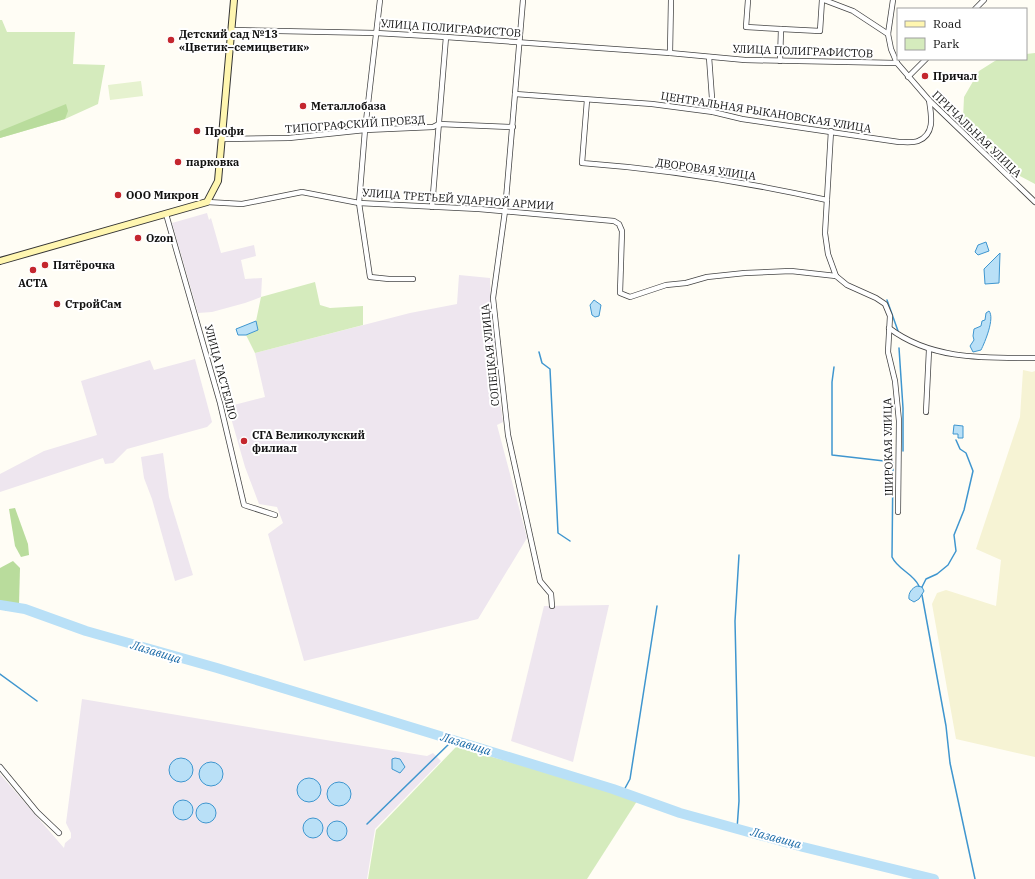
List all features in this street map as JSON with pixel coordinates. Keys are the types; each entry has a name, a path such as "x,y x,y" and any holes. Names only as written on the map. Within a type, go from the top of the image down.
{"main road":[{"path":"207,202 218,181 223,139 234,0"},
{"name":"УЛИЦА ТРЕТЬЕЙ УДАРНОЙ АРМИИ","path":"0,261 207,202"}],"street":[{"path":"380,0 365,130 359,204 370,277 389,279 413,278"},
{"name":"СОПЕЦКАЯ УЛИЦА","path":"523,0 505,212 493,298 508,435 540,581 551,594 552,606"},
{"path":"670,53 671,0"},
{"path":"748,0 746,27 820,31 823,0 853,11 888,34 893,0"},
{"path":"976,8 984,0"},
{"path":"780,61 781,29"},
{"name":"УЛИЦА ПОЛИГРАФИСТОВ","path":"232,30 376,33 780,61 896,60"},
{"name":"ПРИЧАЛЬНАЯ УЛИЦА","path":"888,34 896,60 908,77 928,100 1035,202"},
{"path":"432,207 446,37"},
{"path":"709,57 713,112"},
{"path":"908,77 925,60"},
{"name":"ЦЕНТРАЛЬНАЯ РЫКАНОВСКАЯ УЛИЦА","path":"515,94 652,104 713,112 742,119 899,142 918,141 929,132 932,122 928,100"},
{"name":"ДВОРОВАЯ УЛИЦА","path":"587,100 582,163 632,167 762,186 827,200"},
{"name":"ТИПОГРАФСКИЙ ПРОЕЗД","path":"223,139 289,138 365,130 433,127 439,124 513,127"},
{"path":"832,132 825,233 828,254 836,276"},
{"name":"УЛИЦА ТРЕТЬЕЙ УДАРНОЙ АРМИИ","path":"207,202 242,204 302,192 359,204 432,207 614,221"},
{"name":"УЛИЦА ГАСТЕЛЛО","path":"166,214 220,403 244,505 275,514"},
{"name":"ШИРОКАЯ УЛИЦА","path":"614,221 619,224 622,231 620,293 630,297 666,285 745,273 791,271 836,276 847,285 885,304 890,316 888,352 895,381 899,420 898,512"},
{"path":"889,328 903,338 930,350 974,357 1035,358"},
{"path":"926,412 930,350"},
{"path":"0,767 37,812 59,833"}],"shaded area":[{"path":"207,213 209,220 211,218 221,253 254,245 256,256 241,260 245,279 262,278 261,297 212,312 198,313 172,223"},
{"path":"459,275 490,278 491,311 499,373 496,374 503,422 497,425 527,538 478,619 304,661 268,534 283,523 277,507 259,504 245,467 231,418 230,406 265,397 255,353 410,313 457,304"},
{"path":"195,359 212,422 207,427 127,449 113,463 105,464 103,458 0,492 0,474 44,451 97,435 81,381 150,360 154,370"},
{"path":"1023,370 1032,372 1035,371 1035,757 956,739 932,604 937,593 946,590 996,606 1001,560 976,549 1020,417"},
{"path":"163,453 169,497 193,575 175,581 152,499 144,478 141,457"},
{"path":"609,605 573,762 511,741 544,606"},
{"path":"82,699 427,756 433,753 441,761 375,829 367,879 0,879 0,774 64,848 65,843 71,838 71,833 66,823"}],"green space":[{"path":"0,20 2,20 7,32 75,32 73,64 105,65 98,104 65,119 0,138"},
{"path":"1035,53 1035,184 1018,175 963,119 964,97 979,71 996,60 1027,60 1027,54"},
{"path":"141,81 143,96 110,100 108,85"},
{"path":"66,104 68,111 65,119 0,138 0,131"},
{"path":"315,282 320,305 330,308 363,306 363,325 255,353 246,335 258,330 256,321 261,297"},
{"path":"15,508 28,544 29,555 21,557 15,546 9,509"},
{"path":"13,561 20,568 19,605 15,610 6,611 0,607 0,568"},
{"path":"456,747 639,798 587,879 368,879 376,830"}],"water":[{"path":"986,242 989,251 978,255 975,252 978,245"},
{"path":"1000,253 999,283 985,284 984,269"},
{"path":"594,300 601,305 599,316 595,317 592,315 590,305"},
{"path":"989,311 991,314 991,319 985,342 981,350 973,352 970,346 974,340 974,329 981,326 982,321 985,320 986,313"},
{"path":"256,321 258,330 246,335 238,335 236,329"},
{"path":"954,425 963,426 963,438 958,438 958,434 953,434"},
{"path":"917,586 922,587 924,591 919,599 914,602 909,599 909,595 912,589"},
{"path":"176,758 186,758 193,765 193,775 186,782 176,782 169,775 169,765"},
{"path":"392,759 400,759 405,767 400,773 392,769"},
{"path":"206,762 216,762 223,769 223,779 216,786 206,786 199,779 199,769"},
{"path":"304,778 314,778 321,785 321,795 314,802 304,802 297,795 297,785"},
{"path":"334,782 344,782 351,789 351,799 344,806 334,806 327,799 327,789"},
{"path":"183,800 190,803 193,810 190,817 183,820 176,817 173,810 176,803"},
{"path":"206,803 213,806 216,813 213,820 206,823 199,820 196,813 199,806"},
{"path":"313,818 320,821 323,828 320,835 313,838 306,835 303,828 306,821"},
{"path":"337,821 344,824 347,831 344,838 337,841 330,838 327,831 330,824"}],"waterway":[{"path":"887,300 898,331"},
{"path":"899,348 903,408 903,451"},
{"path":"539,352 542,363 550,369 558,533 570,541"},
{"path":"834,367 832,382 832,455 893,462 892,557 919,586"},
{"path":"922,587 926,579 937,574 948,565 956,551 954,535 964,510 973,471 966,453 960,449 956,440"},
{"path":"737,829 739,801 735,621 739,555"},
{"path":"922,595 946,726 950,763 975,879"},
{"name":"Лазавица","path":"0,605 25,609 86,631 217,668 613,789 680,813 803,847 934,879"},
{"path":"623,792 630,779 657,606"},
{"path":"0,674 37,701"},
{"path":"367,824 452,741"}],"place":[{"name":"Детский сад №13 «Цветик–семицветик»","path":"171,40"},
{"name":"Причал","path":"925,76"},
{"name":"Металлобаза","path":"303,106"},
{"name":"Профи","path":"197,131"},
{"name":"парковка","path":"178,162"},
{"name":"ООО Микрон","path":"118,195"},
{"name":"Ozon","path":"138,238"},
{"name":"Пятёрочка","path":"45,265"},
{"name":"АСТА","path":"33,270"},
{"name":"СтройСам","path":"57,304"},
{"name":"СГА Великолукский филиал","path":"244,441"}]}
